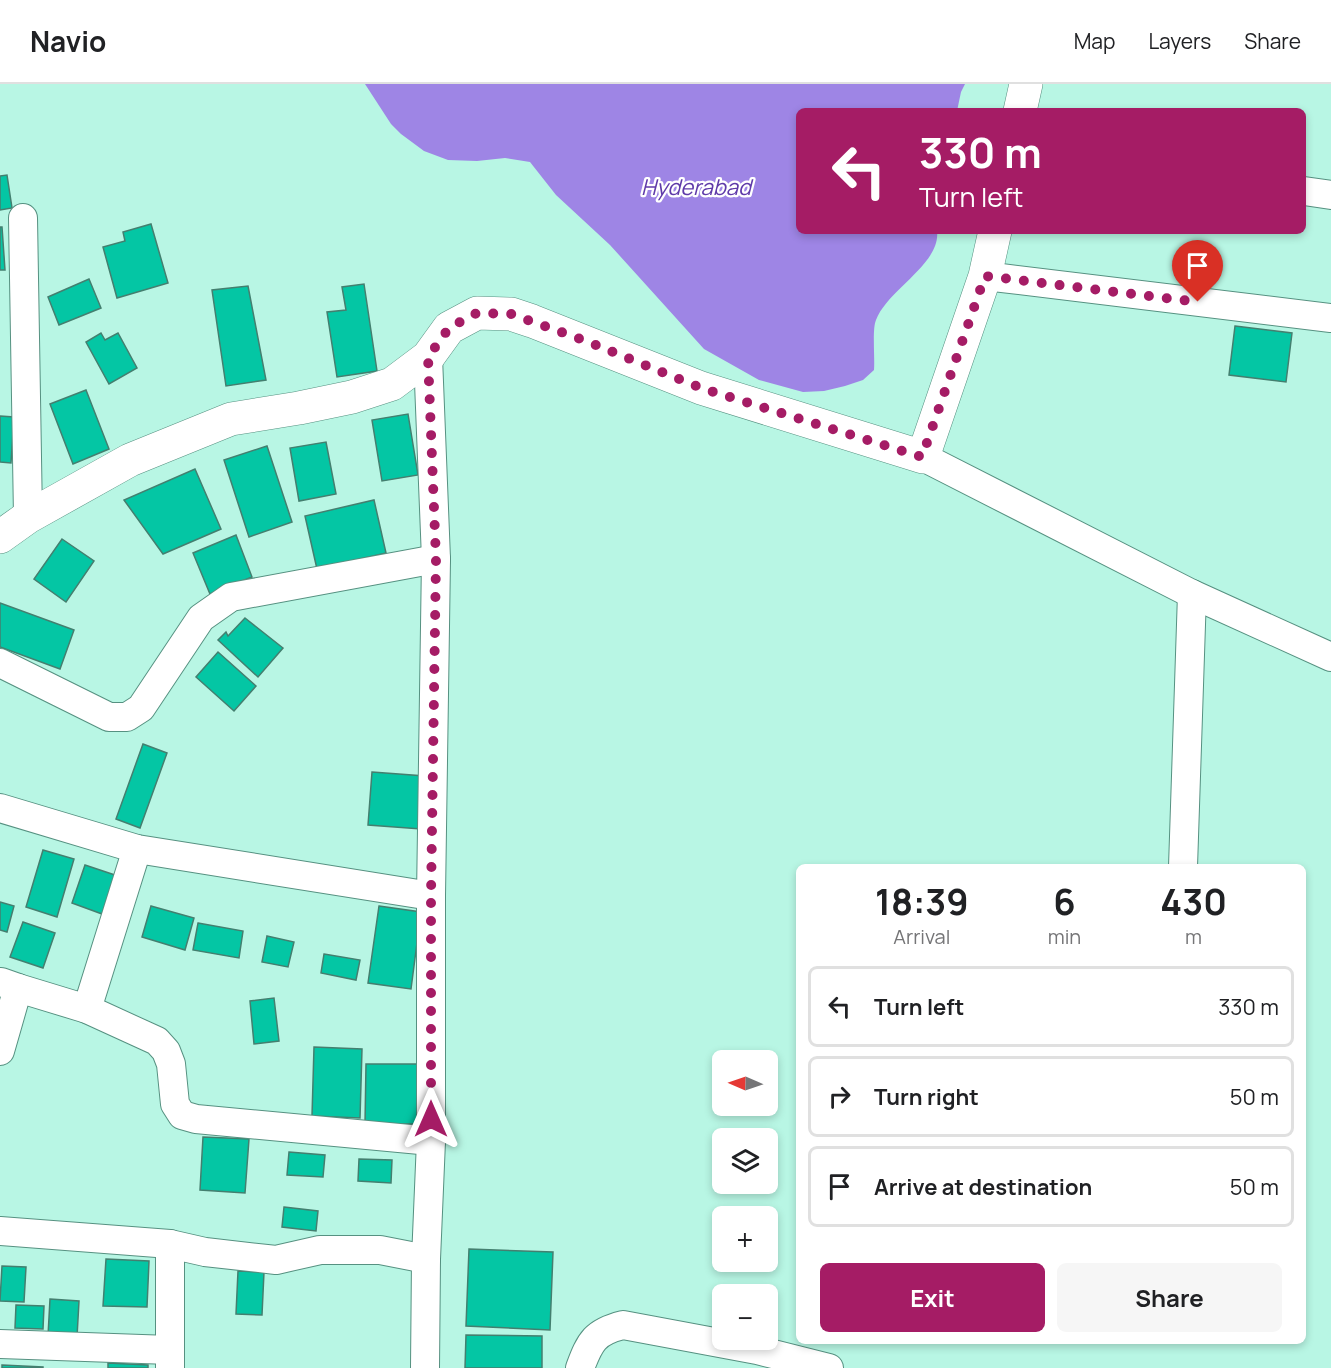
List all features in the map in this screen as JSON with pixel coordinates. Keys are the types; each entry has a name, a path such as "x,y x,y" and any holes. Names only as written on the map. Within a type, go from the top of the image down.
{"street":[{"path":"1021,108 1026,84"},
{"path":"1306,191 1331,195"},
{"path":"23,219 28,517"},
{"path":"922,457 985,276 994,234"},
{"path":"985,276 1331,318"},
{"path":"0,537 28,517 130,460 231,419 352,397 392,384 428,357 449,328 477,313 511,314 586,341 701,388 922,457 1192,594 1331,657"},
{"path":"425,1368 426,1259 431,1141 431,896 436,559 428,357"},
{"path":"0,663 109,717 127,717 141,708 201,618 231,597 436,559"},
{"path":"1183,864 1192,594"},
{"path":"0,808 137,849 431,896"},
{"path":"87,1010 137,849"},
{"path":"0,1052 9,985 87,1010 157,1041 166,1051 171,1064 175,1104 182,1115 196,1119 431,1141"},
{"path":"0,1231 170,1244 205,1252 276,1260 320,1250 380,1250 426,1259"},
{"path":"0,1344 56,1357 170,1359 170,1244"},
{"path":"580,1368 588,1346 605,1329 623,1325 759,1359 829,1368"}],"water":[{"name":"Hyderabad","path":"365,84 965,84 958,108 796,108 796,234 937,234 931,254 891,298 876,320 874,370 863,380 824,391 803,392 759,380 704,349 610,245 556,195 530,162 505,158 477,161 448,160 424,151 391,124"}],"building":[{"path":"7,175 12,208 0,210 0,176"},
{"path":"151,224 168,283 117,298 103,247 125,241 123,232"},
{"path":"0,227 2,227 5,270 0,270"},
{"path":"89,279 101,308 59,325 48,297"},
{"path":"364,284 377,371 337,377 327,312 346,310 342,287"},
{"path":"248,286 266,380 226,386 212,290"},
{"path":"1235,326 1292,333 1286,382 1229,375"},
{"path":"101,333 105,340 118,333 137,368 109,384 86,342"},
{"path":"86,390 109,449 73,464 50,404"},
{"path":"408,414 418,475 382,481 372,420"},
{"path":"0,416 14,417 11,463 0,462"},
{"path":"326,442 336,494 299,501 290,448"},
{"path":"267,446 292,522 249,537 224,460"},
{"path":"195,469 221,529 163,554 124,500"},
{"path":"374,500 386,553 317,569 305,516"},
{"path":"236,535 252,577 210,594 193,553"},
{"path":"62,539 94,561 66,602 34,579"},
{"path":"0,603 74,630 60,669 0,647"},
{"path":"245,618 283,648 258,677 218,640 226,632 228,636"},
{"path":"218,652 256,686 234,711 196,677"},
{"path":"143,744 167,753 140,828 116,819"},
{"path":"372,772 425,776 421,829 368,825"},
{"path":"43,850 74,859 57,917 26,907"},
{"path":"85,865 115,875 102,914 72,903"},
{"path":"0,902 14,906 7,932 0,930"},
{"path":"151,906 194,918 185,950 142,937"},
{"path":"379,906 421,912 411,989 368,983"},
{"path":"23,922 55,933 43,968 10,957"},
{"path":"198,923 243,931 239,958 193,950"},
{"path":"267,936 294,942 288,967 262,962"},
{"path":"324,954 360,960 356,980 321,973"},
{"path":"274,998 279,1041 254,1044 250,1001"},
{"path":"314,1047 362,1049 360,1118 312,1116"},
{"path":"366,1064 418,1064 418,1124 365,1124"},
{"path":"203,1137 249,1139 245,1193 200,1190"},
{"path":"289,1152 325,1155 323,1177 287,1175"},
{"path":"359,1159 392,1160 391,1183 358,1181"},
{"path":"284,1207 318,1211 316,1231 282,1227"},
{"path":"469,1249 553,1252 550,1330 466,1326"},
{"path":"106,1259 149,1261 147,1307 103,1306"},
{"path":"2,1266 26,1267 24,1302 0,1301"},
{"path":"238,1271 264,1272 262,1315 236,1314"},
{"path":"50,1299 79,1301 77,1337 48,1336"},
{"path":"16,1305 44,1306 43,1329 15,1328"},
{"path":"466,1335 542,1336 542,1368 465,1368"},
{"path":"108,1363 148,1365 148,1368 108,1368"},
{"path":"2,1365 43,1367 43,1368 2,1368"}],"route":[{"path":"431,1119 431,896 436,559 428,357 449,328 477,313 511,314 586,341 701,388 922,457 985,276 1198,302"}]}
